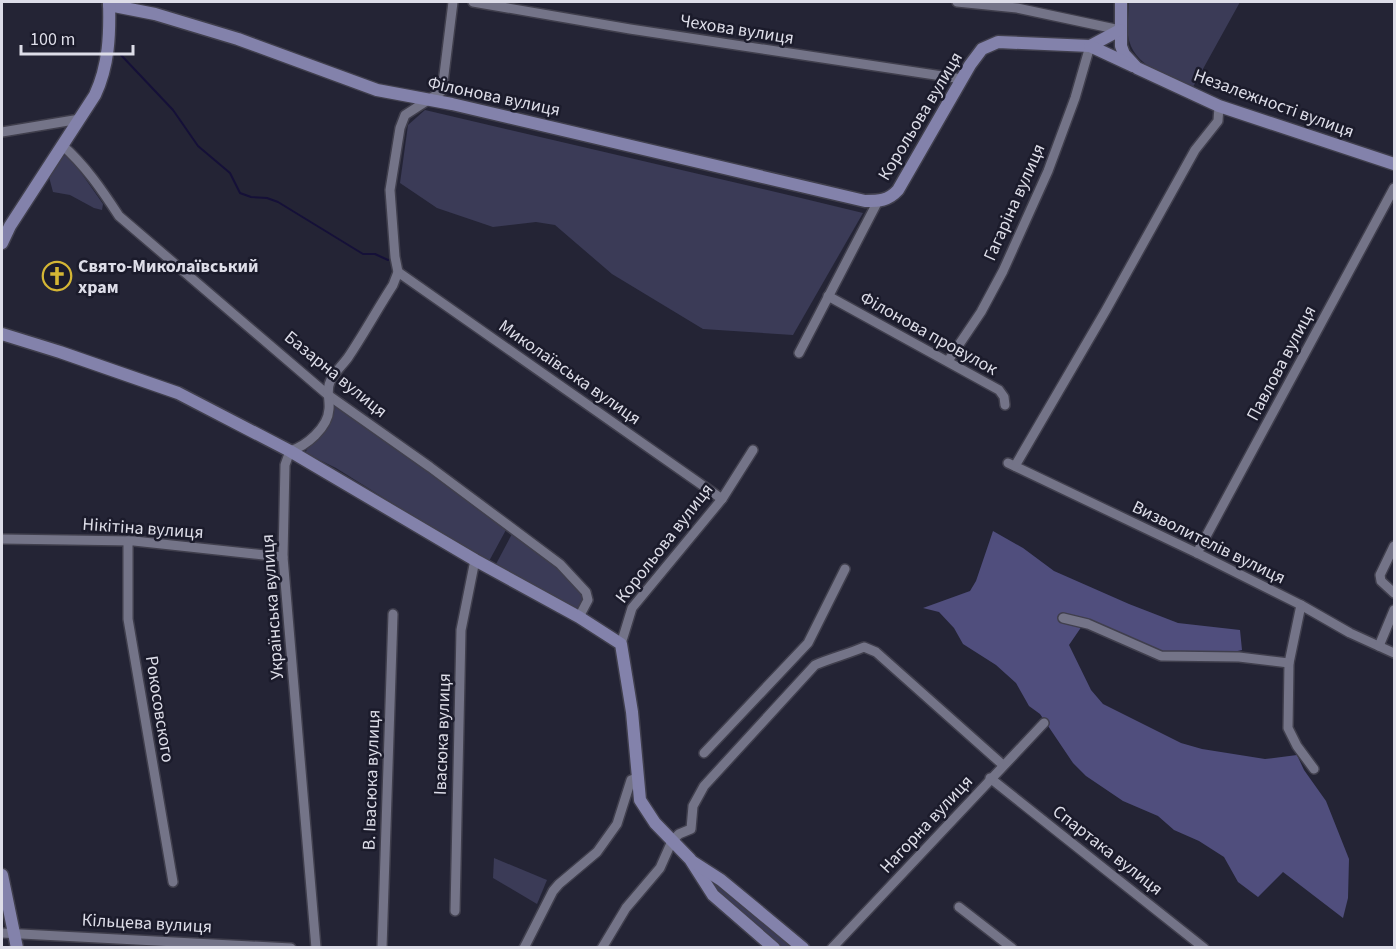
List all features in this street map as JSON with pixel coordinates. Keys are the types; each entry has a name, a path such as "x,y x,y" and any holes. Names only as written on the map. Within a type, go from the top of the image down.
{"main road":[{"path":"1121,2 1121,46 1124,54 1137,68"},
{"name":"Філонова вулиця","path":"109,3 238,39 377,90 452,104 865,201 878,201"},
{"path":"2,243 10,226 95,95 105,70 109,3"},
{"path":"1090,46 1120,30"},
{"name":"Корольова вулиця","path":"878,201 886,199 898,190 962,79 982,49 998,42 1090,46"},
{"name":"Незалежності вулиця","path":"1090,46 1219,106 1395,164"},
{"path":"2,334 178,393 290,451 475,560 579,617 621,644"},
{"name":"Корольова вулиця","path":"621,644 632,712 640,800 655,823 690,860"},
{"path":"690,860 713,895 774,948"},
{"path":"690,860 721,880 803,948"},
{"path":"2,874 17,948"}],"street":[{"path":"290,451 302,448 322,424 329,411 330,382 393,285 398,272 390,190 400,128 405,115 442,91 453,2"},
{"name":"Чехова вулиця","path":"473,2 630,29 962,79"},
{"path":"957,2 1017,8 1120,30"},
{"name":"Гагаріна вулиця","path":"948,361 981,312 1048,171 1075,98 1090,46"},
{"name":"Визволителів вулиця","path":"1219,106 1218,121 1195,150 1106,310 1011,465 1197,553 1301,605 1350,633 1395,653"},
{"path":"2,132 80,119"},
{"name":"Базарна вулиця","path":"62,145 76,157 119,216 328,395 430,467 560,564 586,592 588,600 579,617"},
{"name":"Павлова вулиця","path":"1197,553 1395,188"},
{"name":"Корольова вулиця","path":"799,353 878,201"},
{"name":"Миколаївська вулиця","path":"398,272 722,499"},
{"name":"Філонова провулок","path":"828,296 999,390 1004,397 1005,405"},
{"name":"Корольова вулиця","path":"621,644 632,608 722,499 753,450"},
{"name":"Українська вулиця","path":"290,451 285,465 283,557 316,948"},
{"name":"Нікітіна вулиця","path":"2,539 128,541 283,557"},
{"name":"Рокосовского","path":"128,541 128,619 173,882"},
{"path":"1395,546 1380,575 1381,581 1395,594"},
{"name":"Івасюка вулиця","path":"454,911 462,630 475,560"},
{"path":"704,753 808,643 845,569"},
{"path":"1301,605 1289,663 1288,728 1297,746 1314,769"},
{"path":"1379,646 1395,610"},
{"name":"В. Івасюка вулиця","path":"382,948 393,614"},
{"path":"1063,618 1088,624 1161,656 1239,657 1289,663"},
{"path":"602,948 626,909 660,868 672,841 679,834 691,829 693,806 704,786 815,665 829,658 849,654 864,647 876,652 1003,765"},
{"name":"Нагорна вулиця","path":"832,948 1044,723"},
{"path":"524,948 553,891 597,852 616,824 631,780 637,778"},
{"name":"Спартака вулиця","path":"990,778 1204,948"},
{"path":"959,907 1012,948"},
{"name":"Кільцева вулиця","path":"2,933 190,945 291,948"}],"shaded area":[{"path":"1129,2 1240,2 1193,87 1153,69 1136,55 1128,35"},
{"path":"425,110 863,213 793,335 703,329 612,274 555,225 536,222 493,227 437,208 400,183 408,125"},
{"path":"63,155 70,157 103,204 102,210 70,195 53,192 49,177"},
{"path":"333,403 507,528 488,563 336,468 305,453"},
{"path":"993,531 1023,548 1054,571 1129,604 1178,623 1240,630 1242,650 1212,654 1161,653 1082,626 1069,645 1091,690 1103,704 1181,743 1202,749 1265,759 1297,755 1304,770 1326,801 1349,859 1348,898 1343,918 1283,872 1258,897 1238,882 1224,857 1199,841 1174,830 1158,816 1123,801 1086,776 1073,763 1040,714 1029,706 1016,683 996,665 963,644 954,628 939,612 923,608 970,591 976,581"},
{"path":"513,532 559,568 584,593 584,601 578,611 495,566"},
{"path":"494,858 547,880 537,904 493,878"},
{"path":"713,881 798,947 780,947 721,898"}],"waterway":[{"path":"121,55 173,110 198,146 230,173 240,193 278,202 363,254 375,254 388,260"}],"place":[{"name":"Свято-Миколаївський храм","path":"57,276"}]}
